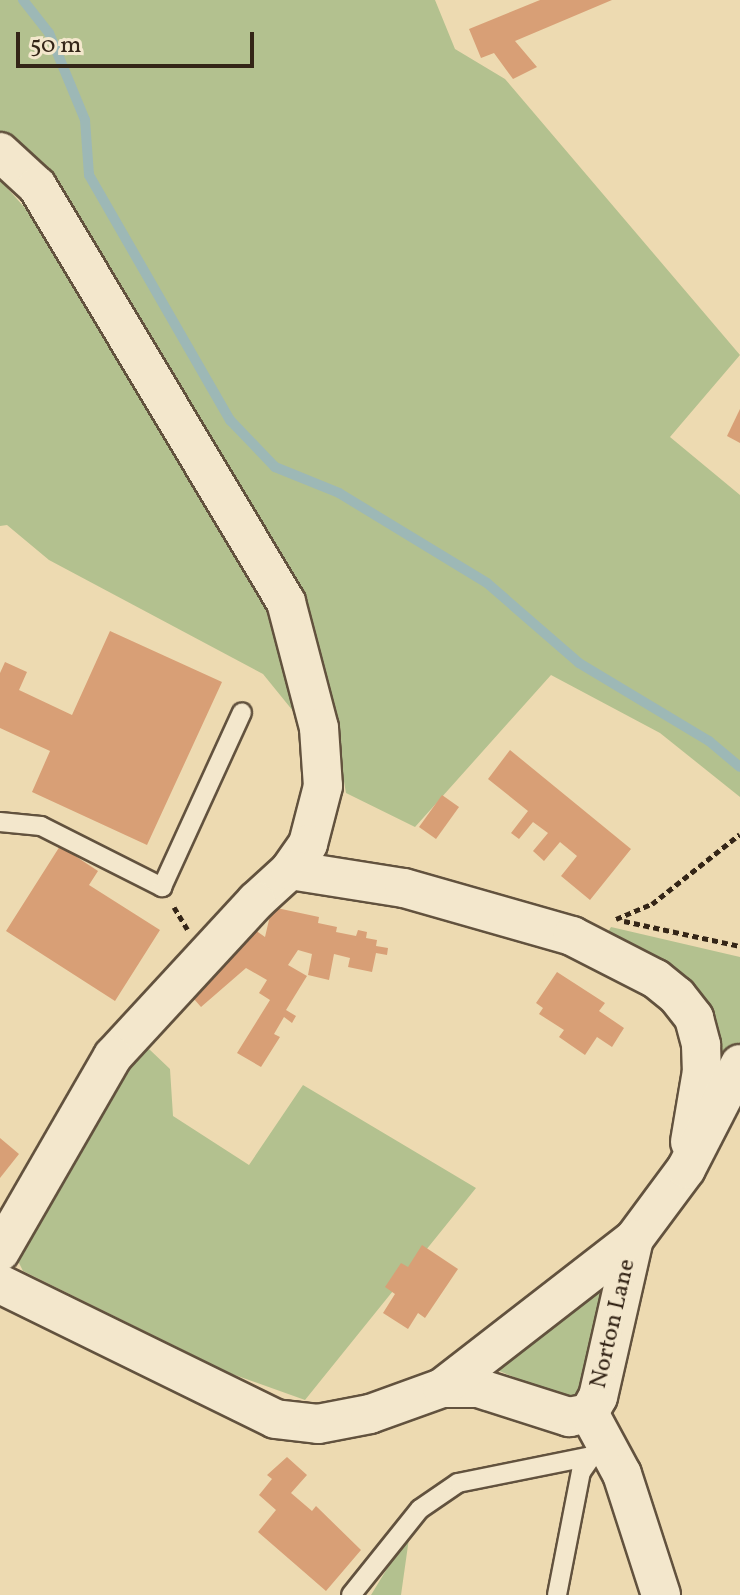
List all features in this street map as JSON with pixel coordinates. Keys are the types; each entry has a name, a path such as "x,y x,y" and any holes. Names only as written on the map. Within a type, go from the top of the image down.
{"street":[{"path":"0,152 37,186 286,602 319,728 323,786 308,844 290,870 256,901 113,1056 0,1252"},
{"path":"290,870 404,888 572,936 656,979 677,996 694,1018 701,1045 702,1071 686,1169"},
{"name":"Norton Lane","path":"595,1436 598,1397 634,1239 686,1169 740,1064"},
{"path":"442,1388 634,1239"},
{"name":"Norton Lane","path":"0,1284 275,1419 318,1424 370,1414 442,1388 478,1388 569,1417 595,1436"},
{"path":"595,1436 622,1474 661,1595"}],"lane":[{"path":"0,822 41,826 162,887 242,712"},
{"path":"351,1595 420,1509 458,1483 595,1436"},
{"path":"557,1595 581,1472 595,1436"}],"path":[{"path":"740,834 652,904 615,919 695,933 740,946"},
{"path":"162,887 205,957"}],"green space":[{"path":"0,0 435,0 455,49 505,79 740,355 670,437 740,495 740,797 660,733 551,675 415,827 346,793 324,667 289,655 306,727 263,674 49,560 7,525 0,526 0,180 58,245 0,136"},
{"path":"611,927 740,957 740,1042 725,1075 706,1028 605,937"},
{"path":"133,1041 149,1049 170,1069 173,1116 249,1165 303,1085 476,1188 305,1400 232,1374 23,1271 15,1255"},
{"path":"623,1258 578,1398 554,1394 490,1367"},
{"path":"410,1531 401,1595 371,1595"}],"building":[{"path":"540,0 612,0 515,41 537,67 513,79 494,53 481,58 469,29"},
{"path":"740,409 740,443 727,436"},
{"path":"110,631 222,682 147,845 32,792 50,751 0,728 0,673 5,662 27,672 19,690 72,715"},
{"path":"510,750 631,849 590,900 561,876 577,856 560,842 544,861 533,851 548,833 533,822 519,839 511,833 528,811 488,779"},
{"path":"442,795 459,807 436,839 419,827"},
{"path":"60,846 98,871 89,885 160,930 115,1001 6,931"},
{"path":"272,907 319,917 318,923 337,927 336,932 356,936 358,930 367,932 366,938 377,940 376,946 388,948 387,955 376,953 372,972 348,967 350,958 334,954 329,980 308,975 312,954 298,950 288,965 307,976 286,1010 296,1016 292,1023 284,1017 274,1034 280,1037 261,1067 237,1053 270,1000 259,993 267,980 246,968 201,1007 187,991 255,930 265,937"},
{"path":"557,972 605,1003 599,1011 624,1028 612,1047 597,1037 585,1055 559,1037 564,1030 539,1014 543,1008 536,1003"},
{"path":"0,1138 19,1154 0,1178"},
{"path":"422,1245 458,1269 425,1318 418,1313 408,1329 383,1313 395,1294 385,1287 401,1263 408,1267"},
{"path":"287,1457 307,1475 291,1493 312,1511 316,1506 361,1550 326,1591 258,1532 276,1510 259,1495 272,1479 267,1475"}],"waterway":[{"path":"23,0 49,33 85,120 89,175 230,420 275,467 339,493 487,583 579,663 709,741 740,767"}]}
